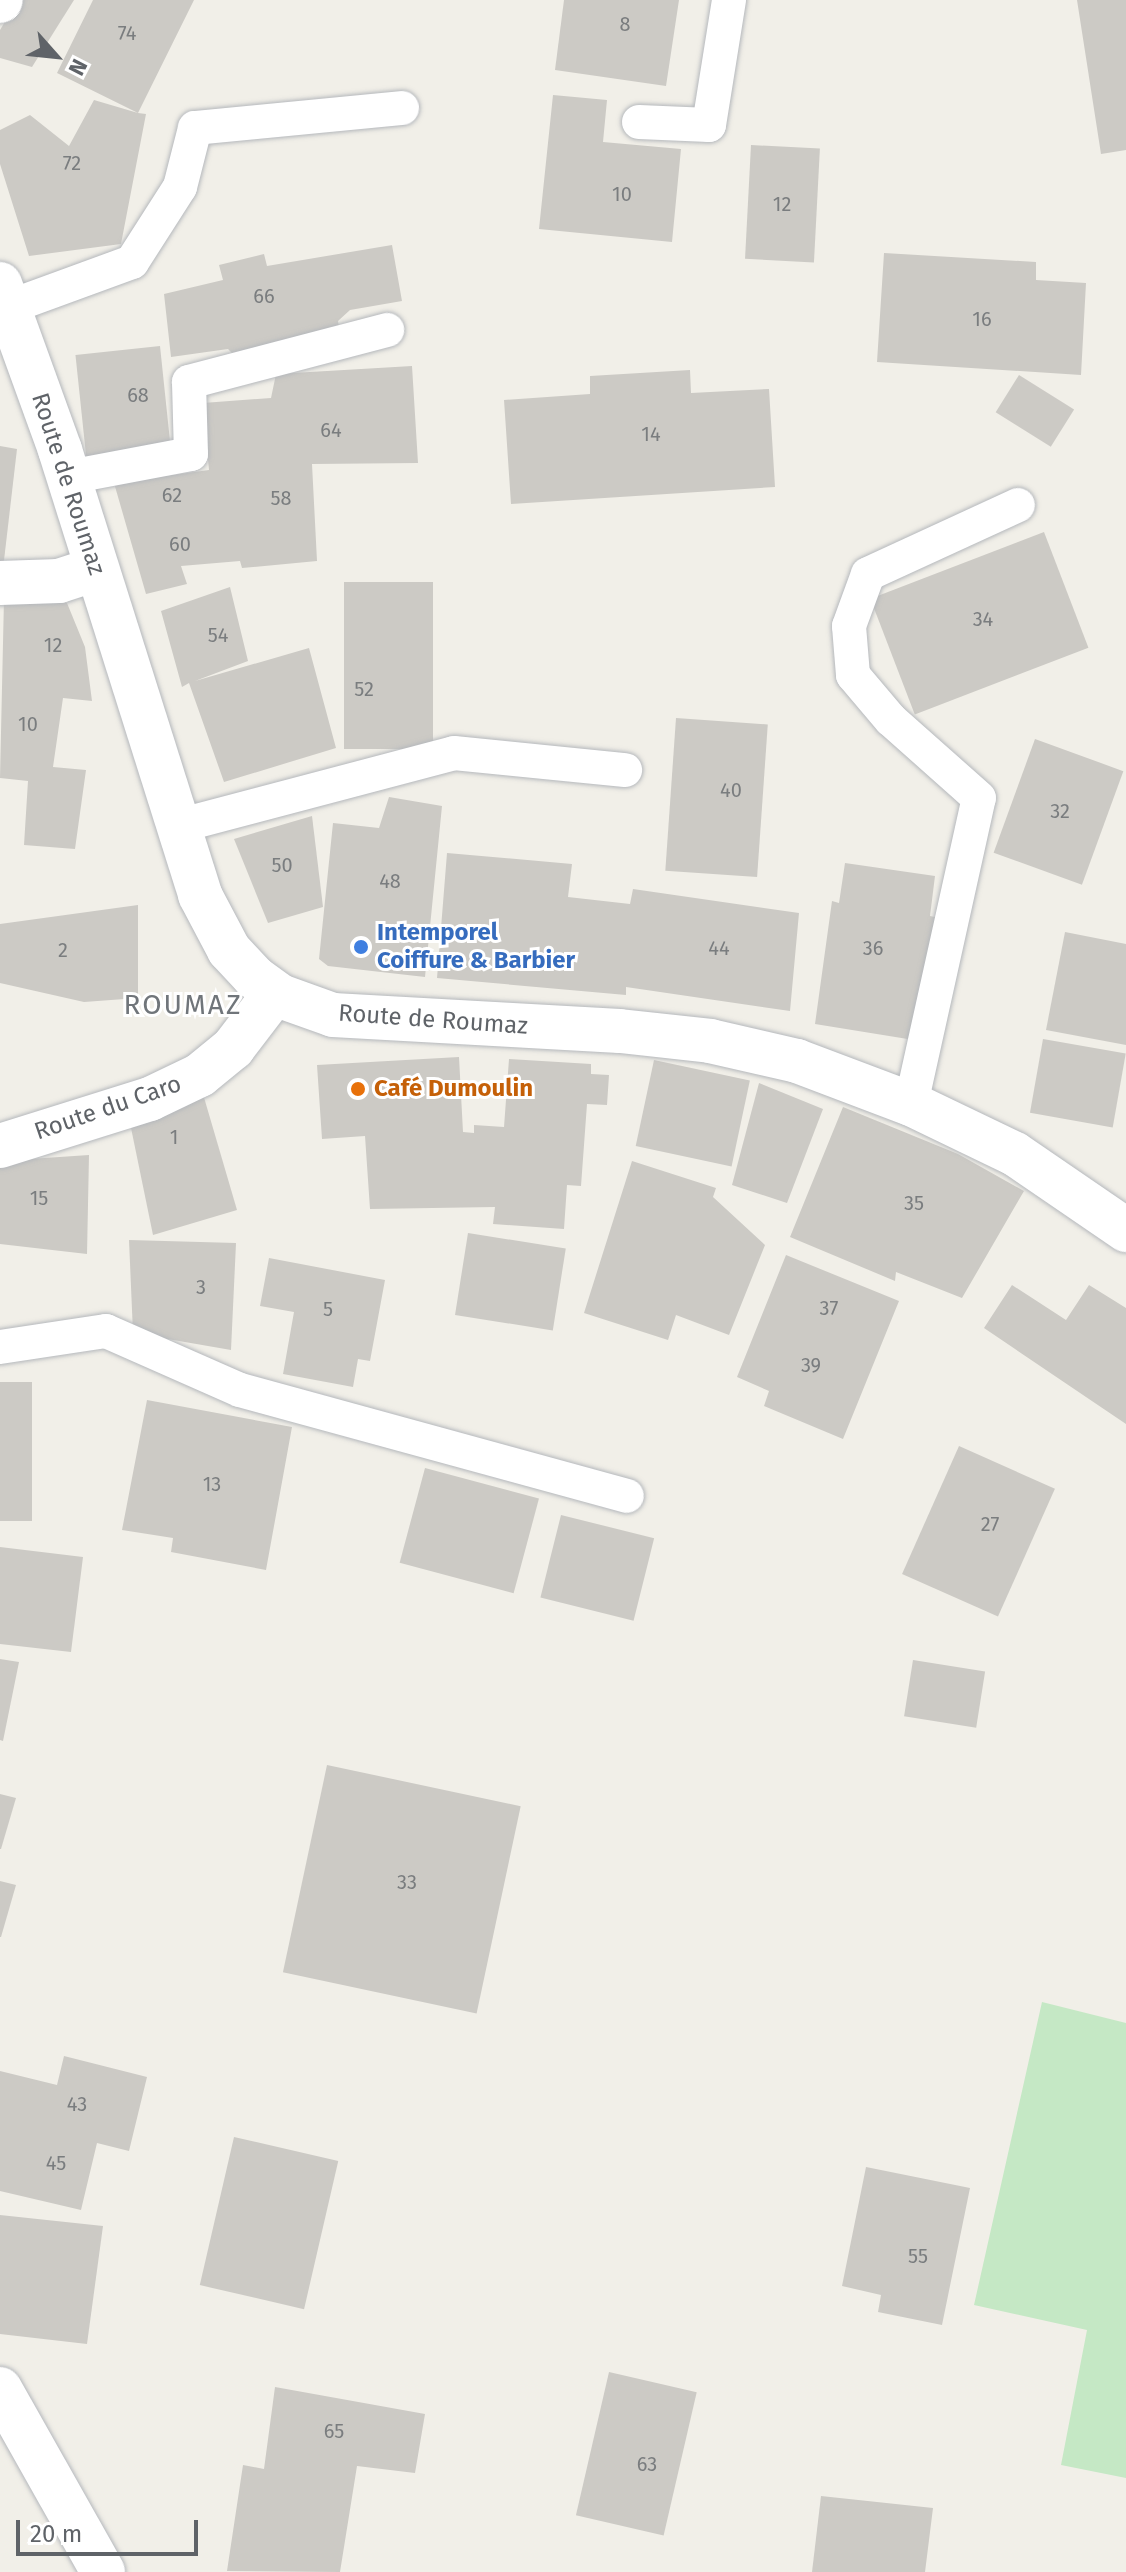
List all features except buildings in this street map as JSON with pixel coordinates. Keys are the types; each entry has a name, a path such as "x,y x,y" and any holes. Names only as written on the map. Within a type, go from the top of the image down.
{"street":[{"name":"Route de Roumaz","path":"4,296 69,477 95,569 144,707 208,916 229,950 275,993 313,1010 361,1018 620,1031 710,1041 797,1061 911,1104 1027,1160 1126,1230"},
{"path":"0,583 59,581 95,569"},
{"name":"Route du Caro","path":"0,1146 150,1099 200,1075 233,1048 275,993"},
{"path":"0,2389 103,2572"}],"lane":[{"path":"639,122 709,125 729,0"},
{"path":"4,296 132,262 180,187 195,128 402,108"},
{"path":"69,477 191,454 189,382 387,330"},
{"path":"911,1104 979,798 891,720 853,675 849,626 868,574 1018,505"},
{"path":"178,826 454,753 625,770"},
{"path":"0,1347 106,1331 240,1390 627,1496"}],"green space":[{"path":"1042,2002 1126,2023 1126,2478 1061,2465 1087,2330 974,2305"}],"place":[{"name":"Intemporel Coiffure & Barbier","path":"361,947"},
{"name":"Café Dumoulin","path":"358,1089"}],"district":[{"name":"ROUMAZ","path":"183,1005"}]}
